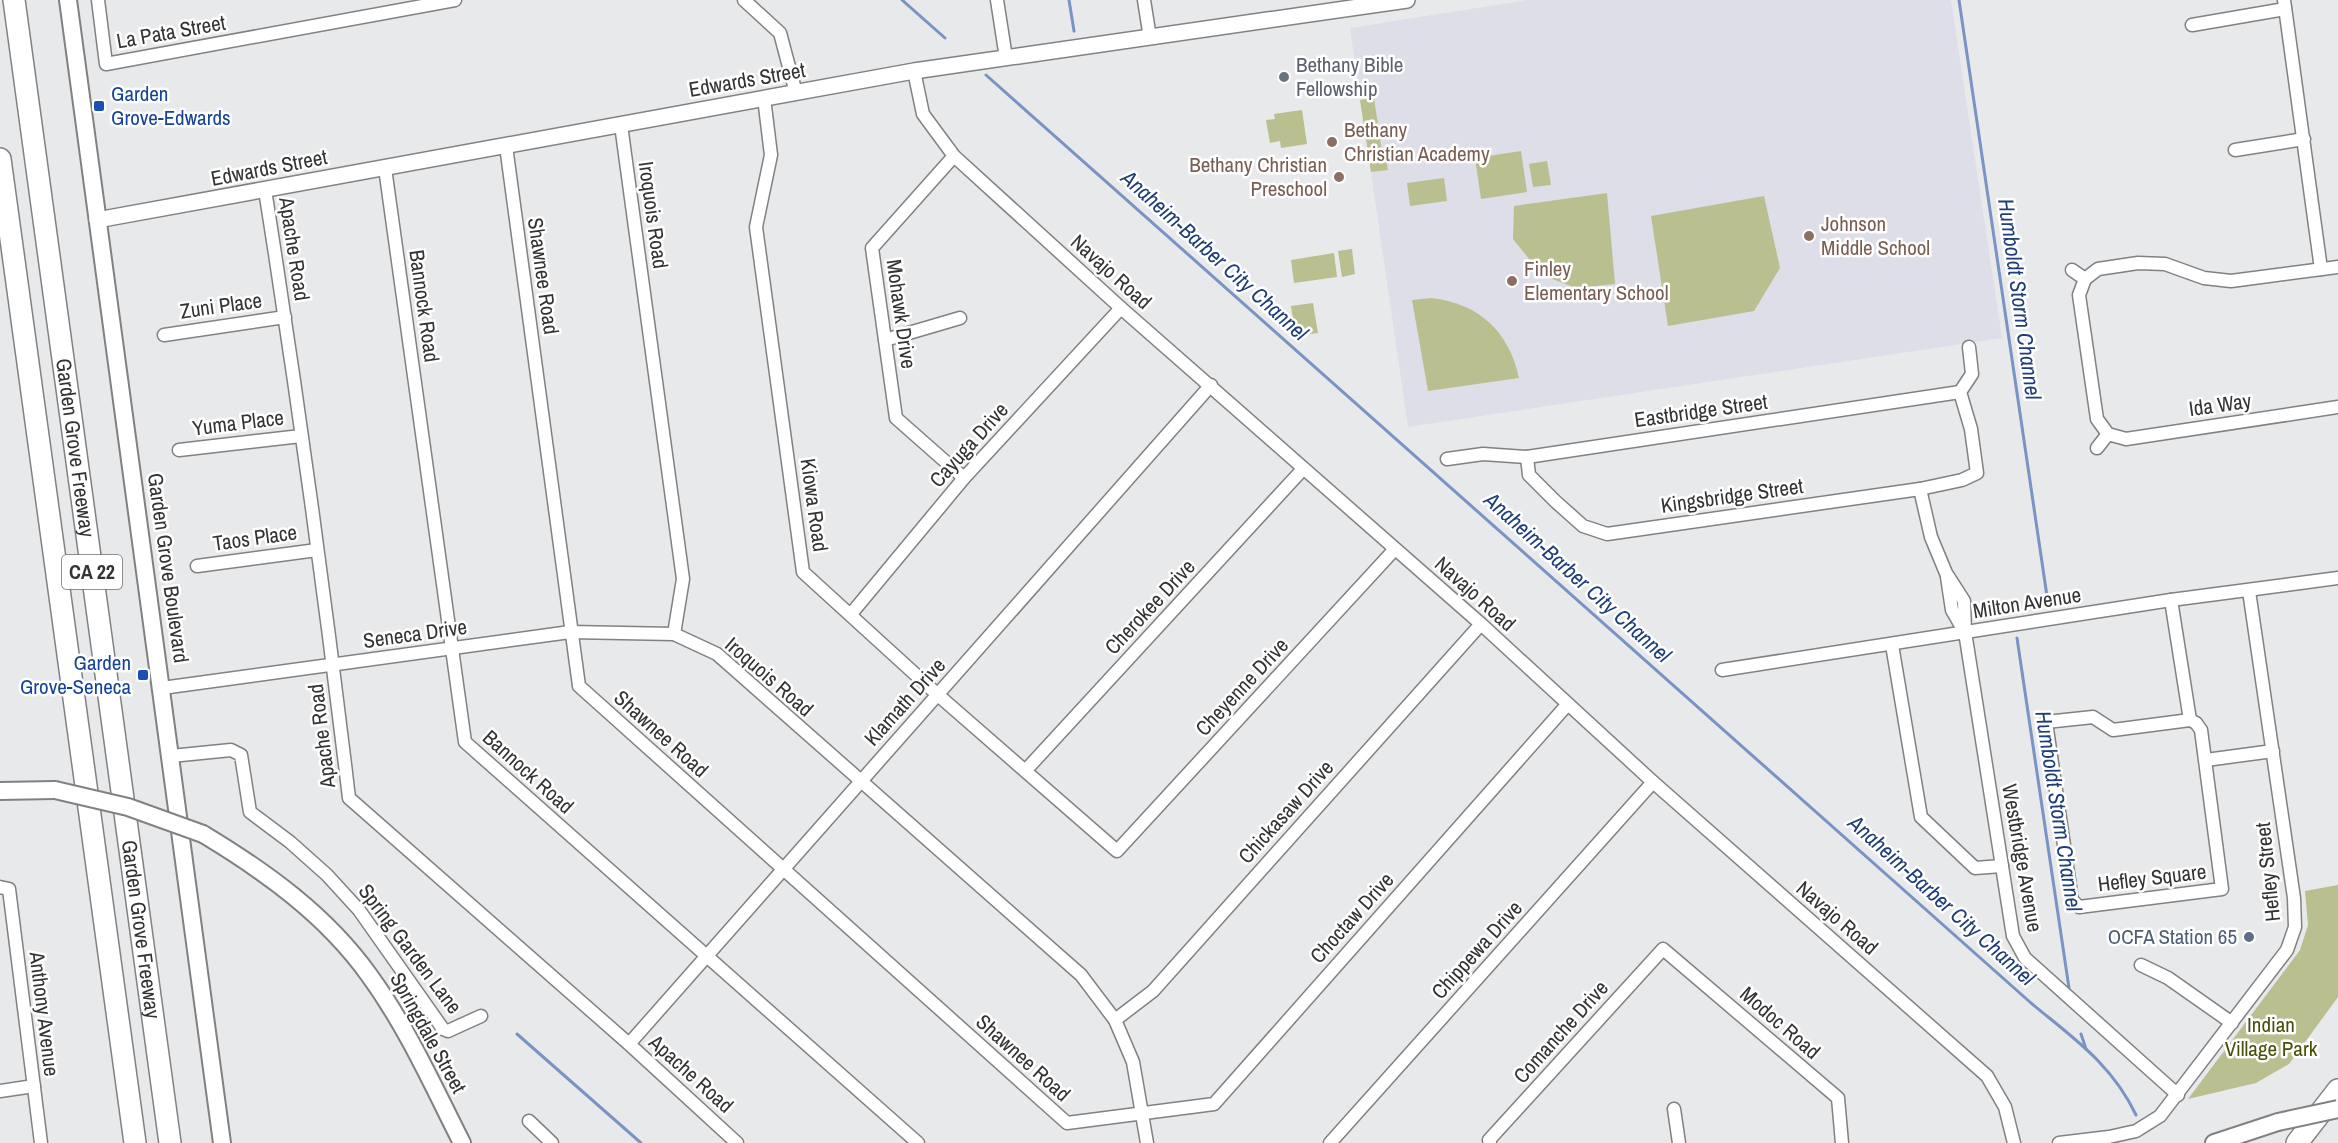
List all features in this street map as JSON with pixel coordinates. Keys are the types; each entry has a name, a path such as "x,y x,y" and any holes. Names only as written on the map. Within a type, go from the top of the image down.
{"highway":[{"name":"Garden Grove Freeway","path":"14,0 170,1143"},
{"name":"Garden Grove Freeway","path":"0,159 135,1143"},
{"path":"2297,1143 2338,1090"},
{"path":"2315,1143 2338,1110"}],"main road":[{"name":"Garden Grove Boulevard","path":"68,0 222,1143"},
{"name":"Springdale Street","path":"0,791 55,790 129,807 203,834 254,865 309,908 369,974 396,1015 462,1143"},
{"path":"2214,1143 2278,1122 2338,1110"}],"street":[{"name":"La Pata Street","path":"98,0 106,64 455,0"},
{"path":"744,0 780,33 796,93"},
{"path":"997,0 1006,58"},
{"path":"1144,0 1150,38"},
{"name":"Edwards Street","path":"97,220 914,71 1150,38 1344,5 1407,0"},
{"path":"2192,25 2285,5 2321,269"},
{"name":"Navajo Road","path":"914,71 923,114 954,156 1121,308 1481,624 1653,782 1987,1076 2006,1107 2014,1143"},
{"name":"Kiowa Road","path":"764,98 771,156 756,227 803,572 938,695 1117,851"},
{"name":"Iroquois Road","path":"621,125 683,579 674,634 717,654 859,782 1081,975 1115,1020 1133,1062 1146,1143"},
{"path":"2235,150 2304,139"},
{"name":"Shawnee Road","path":"506,146 579,686 1067,1123 1142,1112"},
{"name":"Mohawk Drive","path":"954,156 872,248 896,418 963,478"},
{"name":"Bannock Road","path":"385,168 465,742 918,1143"},
{"name":"Apache Road","path":"264,190 285,317 349,798 629,1044 737,1143"},
{"path":"2097,448 2108,434 2097,419 2079,295 2085,279 2098,269 2138,263 2165,264 2217,281 2245,281 2338,267"},
{"path":"2072,270 2085,279"},
{"name":"Cayuga Drive","path":"851,614 963,478 1121,308"},
{"name":"Zuni Place","path":"164,335 285,317"},
{"path":"885,340 960,318"},
{"path":"1960,392 1972,374 1969,347"},
{"name":"Klamath Drive","path":"629,1044 1210,385"},
{"name":"Eastbridge Street","path":"1447,459 1484,454 1527,457 1960,392"},
{"name":"Kingsbridge Street","path":"1527,457 1529,475 1555,501 1583,526 1607,534 1920,489 1962,480 1977,473 1971,429 1960,392"},
{"name":"Ida Way","path":"2108,434 2126,439 2338,407"},
{"name":"Yuma Place","path":"179,450 301,436"},
{"name":"Cherokee Drive","path":"1026,770 1303,469"},
{"name":"Westbridge Avenue","path":"1920,489 1931,537 1946,573 1965,601 1965,632 2013,936 2025,957 2178,1095"},
{"name":"Cheyenne Drive","path":"1117,851 1395,549"},
{"name":"Taos Place","path":"197,566 317,550"},
{"name":"Milton Avenue","path":"1722,670 2171,600 2338,578"},
{"name":"Hefley Street","path":"2059,1143 2136,1131 2160,1116 2287,950 2295,927 2294,898 2274,751 2249,591"},
{"name":"Hefley Square","path":"2171,600 2190,720"},
{"name":"Chickasaw Drive","path":"1115,1020 1153,991 1481,624"},
{"name":"Seneca Drive","path":"162,688 570,632 674,634"},
{"path":"1892,645 1921,817 1976,868 2002,866"},
{"name":"Choctaw Drive","path":"1142,1112 1214,1104 1567,705"},
{"name":"Hefley Square","path":"2093,717 2113,730 2190,720 2202,730 2222,889 2079,907 2072,900 2046,722 2093,717"},
{"name":"Spring Garden Lane","path":"171,756 231,750 242,754 250,812 290,842 327,875 359,910 443,1029 448,1031 481,1016"},
{"path":"2206,760 2274,751"},
{"name":"Chippewa Drive","path":"1330,1143 1653,782"},
{"name":"Anthony Avenue","path":"4,888 41,1143"},
{"name":"Comanche Drive","path":"1490,1143 1490,1140 1663,949"},
{"name":"Modoc Road","path":"1663,949 1838,1098 1842,1143"},
{"path":"2141,965 2168,978 2232,1023"},
{"path":"0,1091 34,1086"},
{"path":"1674,1109 1679,1143"},
{"path":"529,1121 552,1143"}],"shaded area":[{"path":"1527,0 1951,0 2002,338 1408,427 1350,28"}],"green space":[{"path":"1374,98 1383,158 1386,158 1388,170 1371,172 1360,100"},
{"path":"1302,110 1307,144 1281,148 1280,141 1270,143 1266,120 1275,119 1274,114"},
{"path":"1521,151 1527,192 1481,199 1475,158"},
{"path":"1547,161 1551,185 1533,187 1529,164"},
{"path":"1444,178 1447,201 1410,206 1407,183"},
{"path":"1607,193 1615,284 1576,288 1542,275 1513,239 1514,206"},
{"path":"1764,196 1780,268 1754,311 1668,326 1651,216"},
{"path":"1352,249 1355,274 1342,277 1338,251"},
{"path":"1334,253 1337,277 1294,283 1291,260"},
{"path":"1431,298 1463,306 1489,322 1508,346 1519,378 1428,391 1412,300"},
{"path":"1313,303 1318,333 1304,335 1294,326 1291,306"},
{"name":"Indian Village Park","path":"2338,885 2338,997 2289,1064 2256,1083 2188,1099 2300,950 2308,925 2305,891"}],"waterway":[{"name":"Anaheim-Barber City Channel","path":"902,0 945,38"},
{"path":"1069,0 1074,31"},
{"name":"Humboldt Storm Channel","path":"1959,0 2048,603"},
{"name":"Anaheim-Barber City Channel","path":"986,75 2031,1003 2076,1040 2103,1066 2136,1115"},
{"name":"Humboldt Storm Channel","path":"2017,638 2069,988"},
{"path":"517,1034 641,1143"},
{"path":"2081,1034 2086,1049"}],"place":[{"name":"Bethany Bible Fellowship","path":"1284,77"},
{"name":"Garden Grove-Edwards","path":"99,106"},
{"name":"Bethany Christian Academy","path":"1332,142"},
{"name":"Bethany Christian Preschool","path":"1339,177"},
{"name":"Johnson Middle School","path":"1809,236"},
{"name":"Finley Elementary School","path":"1512,281"},
{"name":"Garden Grove-Seneca","path":"143,675"},
{"name":"OCFA Station 65","path":"2249,937"}]}
